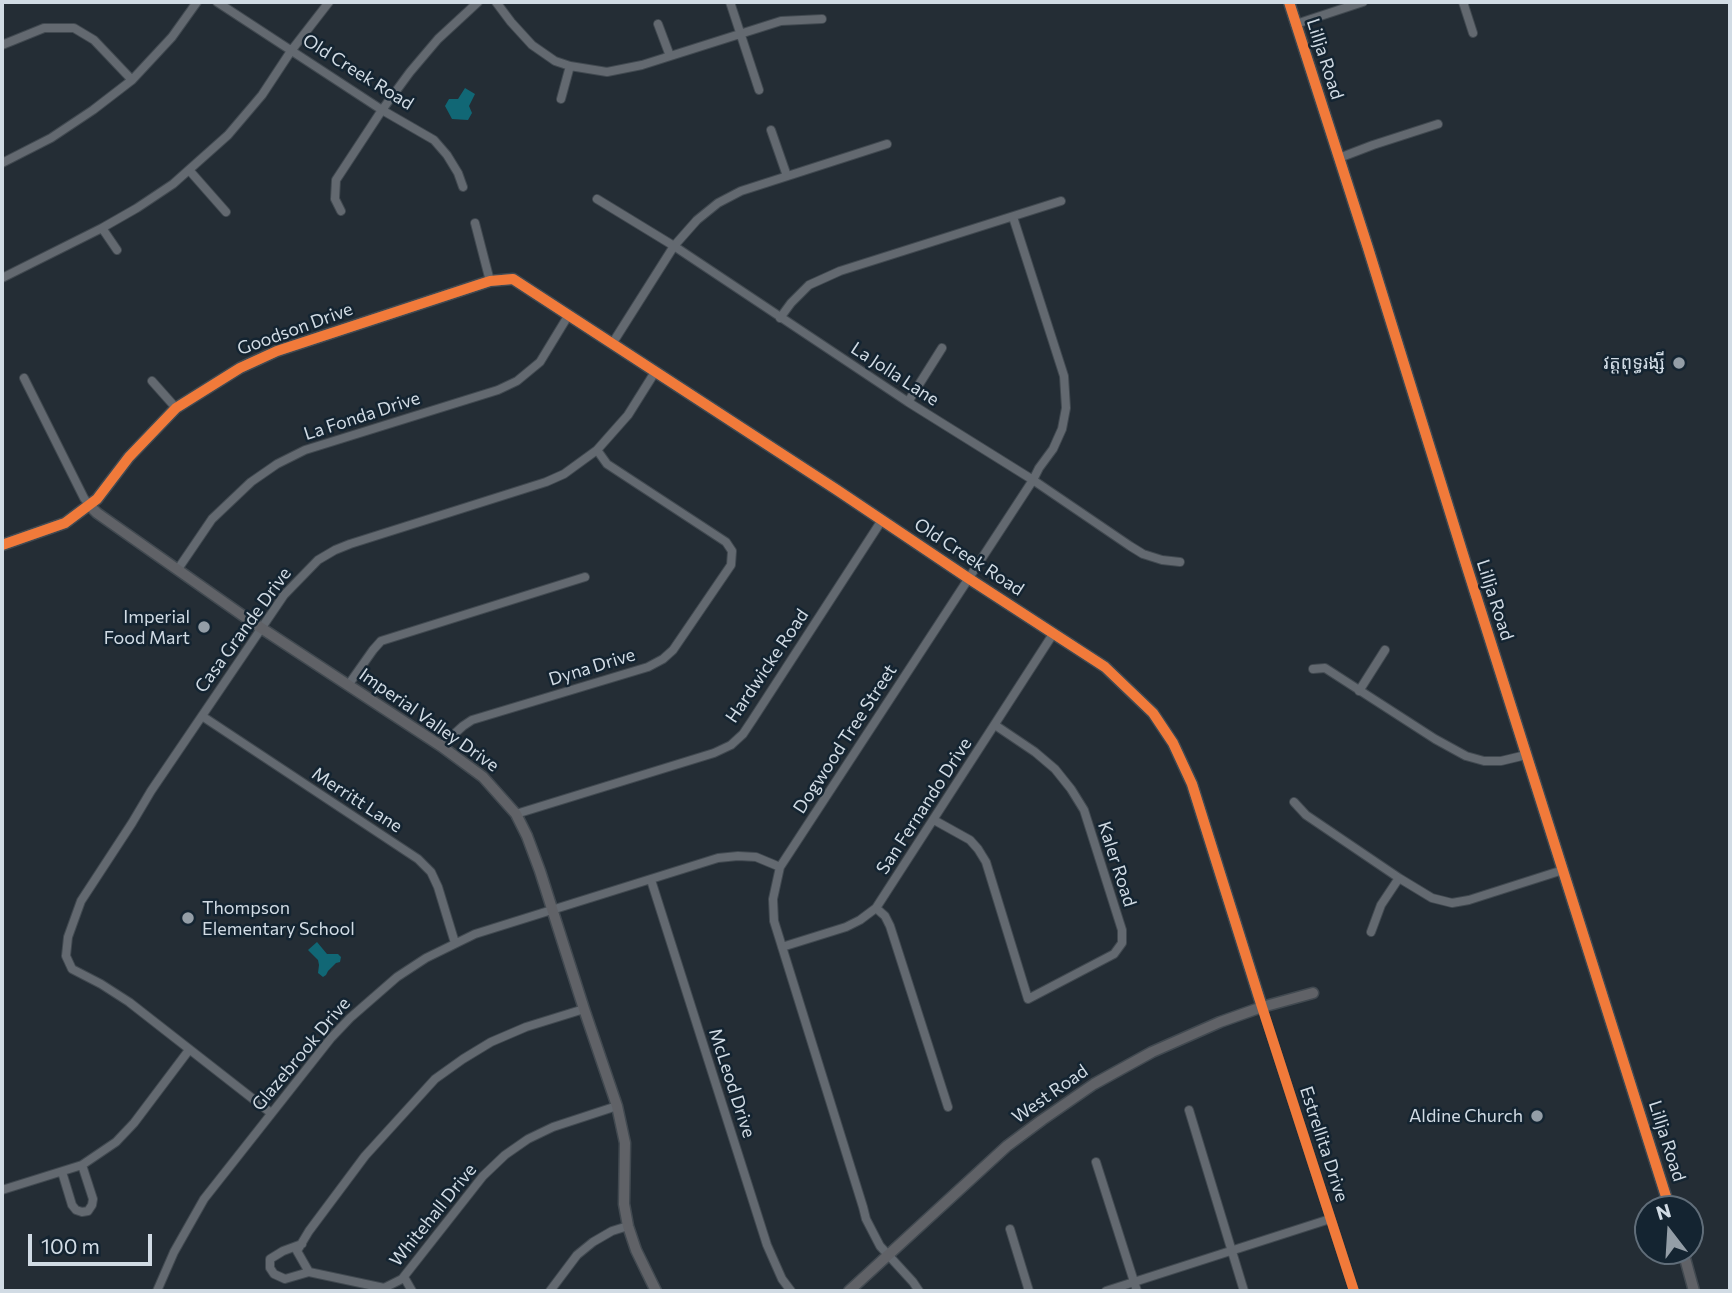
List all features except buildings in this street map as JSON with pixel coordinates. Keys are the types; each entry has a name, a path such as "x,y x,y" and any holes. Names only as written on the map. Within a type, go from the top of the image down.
{"street":[{"path":"2,163 51,138 132,80 172,37 197,2"},
{"name":"Old Creek Road","path":"217,2 434,141 447,155 463,187"},
{"path":"2,278 102,228 173,184 228,135 254,105 329,2"},
{"path":"341,211 335,198 336,180 410,72 438,39 478,2"},
{"path":"496,2 532,45 555,61 607,72 642,65 781,21 822,19"},
{"path":"730,2 759,90"},
{"name":"Lillja Road","path":"1289,2 1666,1195"},
{"path":"1296,24 1363,2"},
{"path":"1463,2 1473,33"},
{"path":"658,24 670,56"},
{"path":"2,45 44,28 74,28 94,40 132,80"},
{"path":"561,99 570,66"},
{"path":"1339,158 1438,124"},
{"path":"771,130 787,176"},
{"path":"612,344 674,246 697,220 718,203 741,191 887,144"},
{"path":"189,170 226,212"},
{"name":"La Jolla Lane","path":"597,199 674,246 1143,554 1180,562"},
{"path":"780,318 809,285 841,271 1061,201"},
{"name":"Dogwood Tree Street","path":"919,1291 875,1239 866,1219 774,922 773,899 780,867 1033,480 1062,429 1066,408 1064,376 1013,217"},
{"path":"475,223 491,281"},
{"path":"102,228 117,250"},
{"name":"Old Creek Road","path":"491,281 513,279 1105,667 1153,713 1173,743 1192,784 1262,1007"},
{"name":"Goodson Drive","path":"2,544 65,523 104,491 130,457 176,408 240,368 277,351 491,281"},
{"name":"La Fonda Drive","path":"178,569 212,519 251,482 277,464 305,450 516,382 540,362 568,316"},
{"path":"908,402 942,348"},
{"name":"Casa Grande Drive","path":"271,1113 129,1002 72,969 66,956 68,937 81,901 151,791 261,628 284,595 318,559 335,550 564,474 597,450 628,415 655,372"},
{"name":"Imperial Valley Drive","path":"23,378 84,498 97,513 261,628 442,746 483,777 516,814 527,836 617,1106 625,1143 623,1182 628,1226 636,1251 656,1291"},
{"path":"152,381 176,408"},
{"name":"Dyna Drive","path":"442,746 472,720 648,667 663,659 673,650 731,565 732,551 726,542 607,464 597,450"},
{"name":"Hardwicke Road","path":"516,814 714,753 731,745 743,734 882,520"},
{"path":"349,684 381,641 585,577"},
{"name":"San Fernando Drive","path":"782,947 846,927 876,908 1054,634"},
{"path":"1359,691 1385,650"},
{"path":"1313,669 1325,668 1434,740 1466,756 1484,761 1501,761 1526,755"},
{"name":"Merritt Lane","path":"202,716 418,859 431,872 438,887 455,943"},
{"name":"Kaler Road","path":"934,820 970,840 986,862 1028,999 1114,954 1122,943 1122,930 1084,810 1055,769 995,724"},
{"path":"1294,802 1307,815 1432,898 1452,903 1469,900 1563,870"},
{"name":"Glazebrook Drive","path":"157,1291 180,1241 204,1199 331,1038 397,977 426,958 475,934 718,858 756,857 780,867"},
{"path":"1371,932 1381,905 1399,878"},
{"name":"McLeod Drive","path":"651,880 767,1245 782,1279 791,1291"},
{"path":"876,908 885,916 890,926 948,1107"},
{"name":"West Road","path":"849,1291 1007,1146 1078,1095 1152,1052 1220,1022 1313,993"},
{"name":"Estrellita Drive","path":"1262,1007 1354,1291"},
{"path":"309,1272 297,1251 311,1229 365,1156 435,1079 491,1042 526,1027 584,1009"},
{"path":"2,1190 82,1165 116,1142 189,1050"},
{"name":"Whitehall Drive","path":"302,1244 270,1259 270,1268 274,1275 285,1279 309,1272 384,1289 404,1277 483,1176 505,1155 528,1139 553,1127 617,1106"},
{"path":"1189,1110 1244,1291"},
{"path":"1096,1162 1137,1291"},
{"path":"62,1172 72,1205 76,1210 88,1211 93,1199 82,1165"},
{"path":"1106,1291 1330,1219"},
{"path":"550,1291 577,1255 593,1241 628,1226"},
{"path":"1010,1229 1029,1291"},
{"path":"1687,1265 1694,1291"},
{"path":"404,1277 412,1291"}],"water":[{"path":"465,88 475,94 469,106 472,113 468,120 452,119 445,106 449,99 458,99"},
{"path":"317,942 327,954 338,954 341,957 340,962 323,977 318,973 318,960 308,950"}],"cycle path":[{"path":"1289,2 1666,1195"},
{"path":"2,545 65,523 97,499 129,457 176,408 240,368 277,351 490,281 513,279 1105,667 1153,713 1173,743 1192,784 1354,1291"}],"place":[{"name":"វត្តពុទ្ធរង្សី","path":"1679,363"},
{"name":"Imperial Food Mart","path":"204,627"},
{"name":"Thompson Elementary School","path":"188,918"},
{"name":"Aldine Church","path":"1537,1116"}]}
